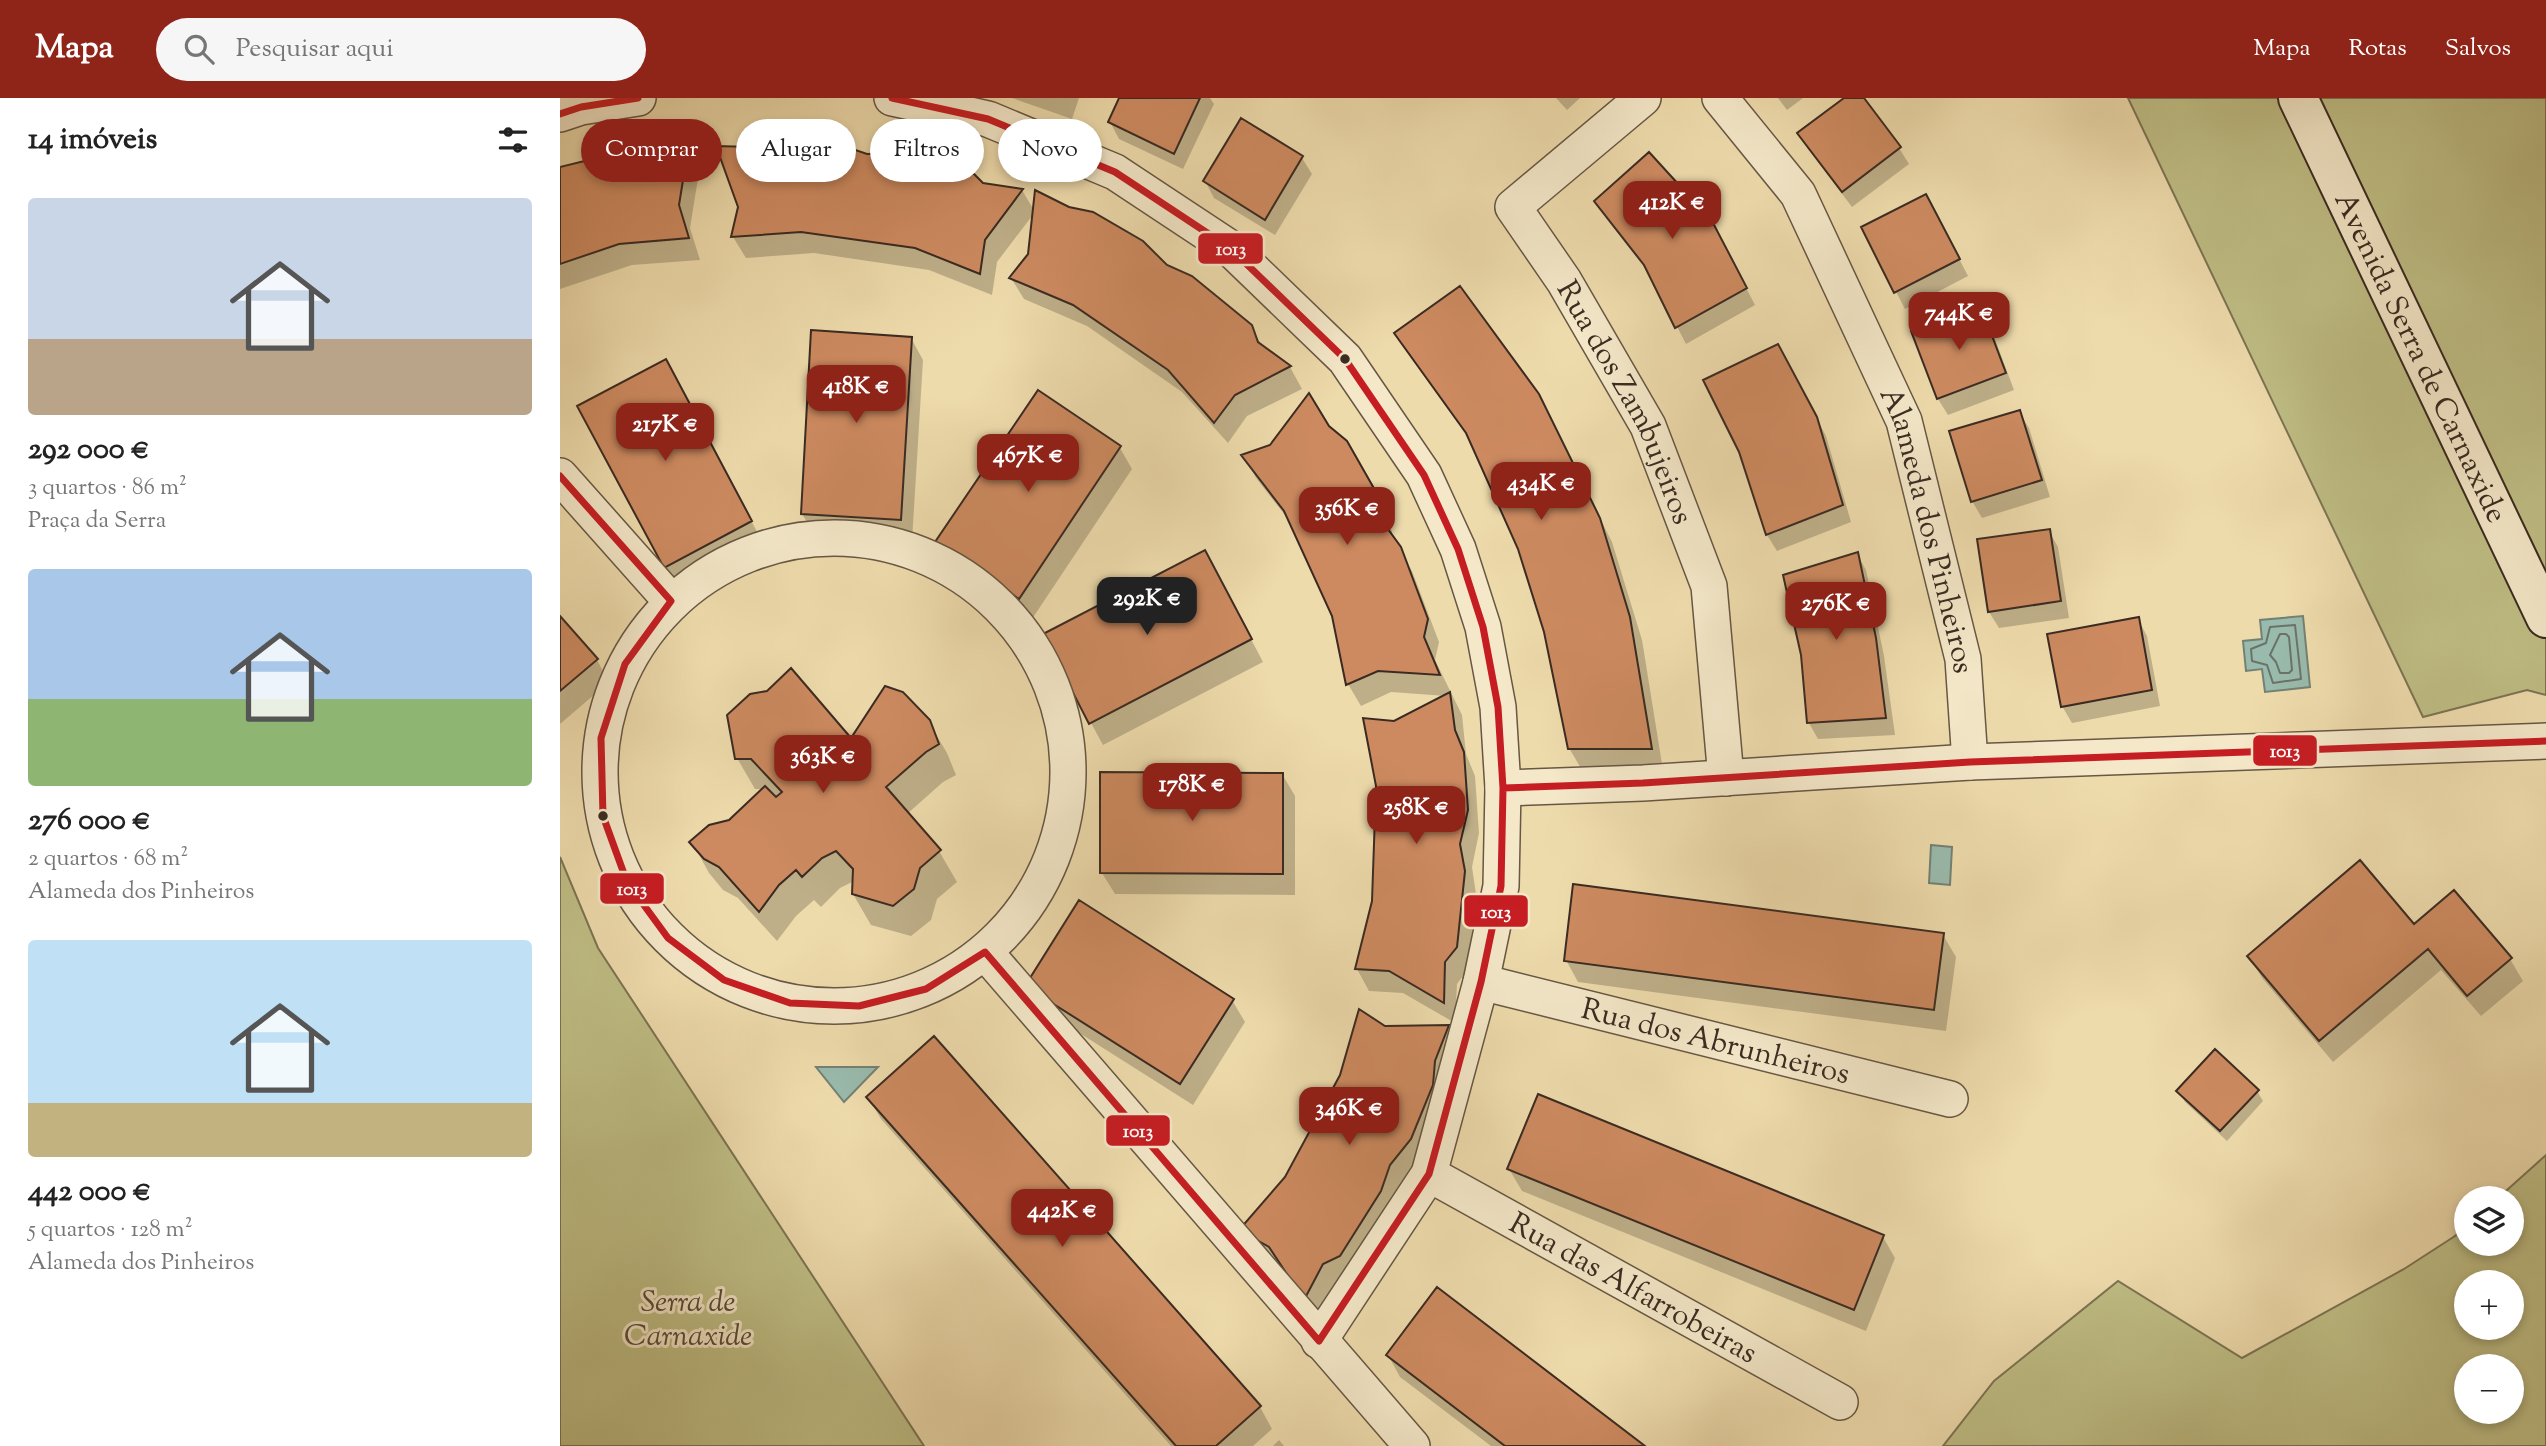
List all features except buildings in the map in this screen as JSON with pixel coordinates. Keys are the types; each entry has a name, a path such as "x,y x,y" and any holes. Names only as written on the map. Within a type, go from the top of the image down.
{"street":[{"path":"560,114 581,107 638,98"},
{"path":"892,98 988,119 1115,172 1230,248 1345,359 1424,475 1458,549 1483,627 1495,694 1503,788 1502,886 1481,982 1429,1174 1320,1341"},
{"name":"Rua dos Zambujeiros","path":"1643,98 1513,207 1564,281 1647,426 1709,586 1726,778"},
{"name":"Alameda dos Pinheiros","path":"1720,98 1798,194 1904,421 1963,659 1970,762"},
{"name":"Avenida Serra de Carnaxide","path":"2298,98 2546,618"},
{"path":"560,476 671,601"},
{"path":"808,537 821,537 885,541 956,570 1014,621 1052,683 1069,755 1062,829 1034,897 985,952 926,989 859,1006 803,1004 790,1003 724,980 668,938 626,882 603,816 601,738 625,664 671,601 734,558 808,537"},
{"path":"1503,788 1726,778 1970,762 2546,740"},
{"path":"985,952 1412,1446"},
{"name":"Rua dos Abrunheiros","path":"1481,982 1950,1098"},
{"name":"Rua das Alfarrobeiras","path":"1429,1174 1840,1402"}],"green space":[{"path":"2128,98 2546,98 2546,695 2527,690 2423,717"},
{"name":"Serra de Carnaxide","path":"560,857 598,948 924,1446 560,1446"},
{"path":"2546,1155 2546,1446 1943,1446 1994,1381 2118,1281 2242,1358 2404,1269 2454,1237 2454,1256 2524,1256 2524,1186 2511,1186"}],"water":[{"path":"2303,616 2310,687 2265,692 2262,669 2246,671 2243,641 2262,639 2260,620"},
{"path":"1931,845 1952,847 1950,885 1929,883"},
{"path":"816,1067 878,1067 844,1102"}],"transit line":[{"name":"1013","path":"560,114 581,107 638,98"},
{"name":"1013","path":"560,476 671,601 625,664 601,738 603,816 627,882 668,938 724,980 790,1003 859,1006 926,989 985,952 1319,1341 1429,1174 1481,982 1501,886 1503,788 1498,707 1483,627 1458,549 1424,475 1345,359 1230,248 1115,172 988,119 892,98"},
{"name":"1013","path":"1503,788 1643,783 1970,762 2546,741"}]}
